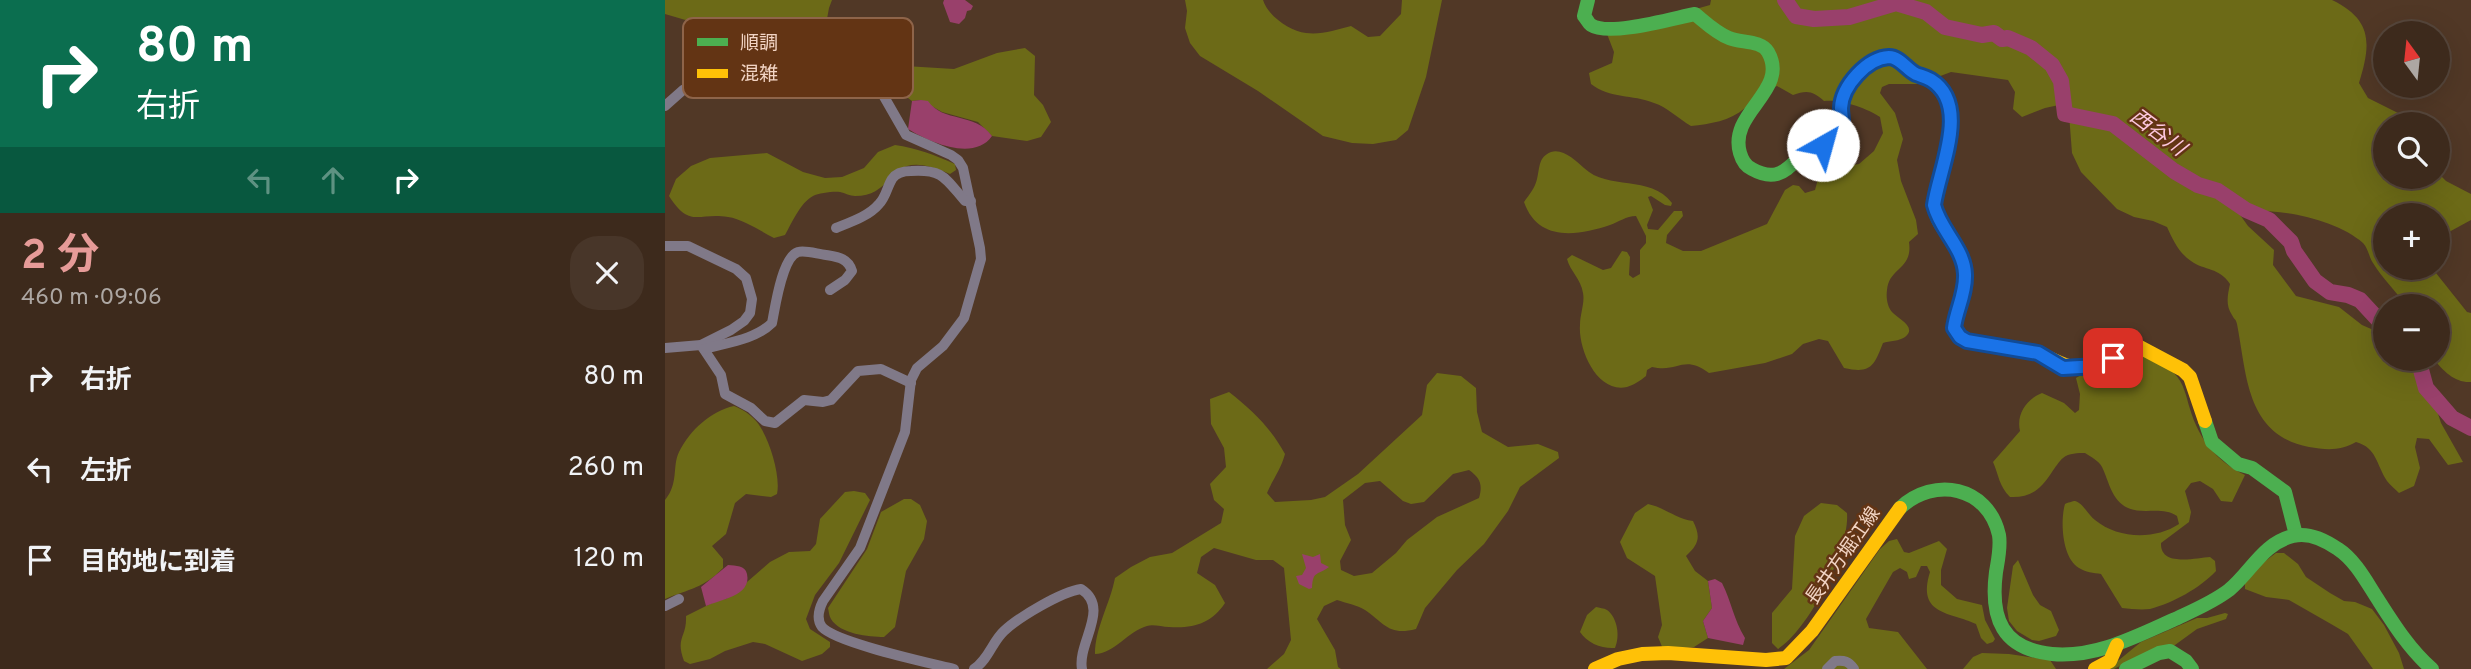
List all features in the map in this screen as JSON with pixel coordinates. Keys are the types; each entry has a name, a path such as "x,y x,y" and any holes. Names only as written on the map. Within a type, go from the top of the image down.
{"street":[{"path":"1588,0 1584,8 1586,19 1601,28 1654,25 1695,14 1719,35 1761,45 1767,51 1771,64 1770,86 1739,127 1738,139 1739,154 1747,167 1760,173 1787,171 1809,150 1836,141 1841,135 1841,105 1846,90 1852,78 1876,61 1888,57 1896,58 1914,74 1929,78 1948,99 1952,115 1951,134 1934,205 1936,215 1961,256 1965,271 1965,284 1954,328 1960,337 1967,341 2038,353 2063,368 2078,369 2097,366 2113,358 2127,345 2134,344 2183,370 2190,377 2212,442 2238,464 2252,468 2285,492 2296,535 2318,538 2346,554 2417,653 2432,669"},
{"path":"665,106 683,90"},
{"path":"885,98 906,135 958,160 971,201 981,259 964,318 943,346 917,368 911,383 905,432 898,452 860,548 823,601 818,619 823,628 839,636 884,652 954,669"},
{"path":"837,228 863,216 880,204 892,179 907,171 933,171 946,178 965,201 971,201"},
{"path":"665,246 688,246 736,269 746,278 752,299 750,313 744,321 702,347"},
{"path":"665,348 702,347 766,329 772,323 785,267 791,256 800,251 841,258 850,264 852,271 845,280 830,290"},
{"path":"702,347 721,375 725,394 751,408 770,423 775,423 804,400 831,400 857,372 881,369 911,383"},
{"name":"長井方堀江線","path":"1595,669 1613,659 1632,656 1744,667 1765,666 1784,659 1799,648 1812,631 1897,510 1915,495 1936,488 1958,489 1977,498 1992,514 1999,536 1995,615 2005,634 2023,648 2053,654 2088,652 2117,645 2202,607 2232,588 2258,557 2275,543 2296,535"},
{"path":"974,669 983,663 1004,631 1054,599 1081,589 1089,594 1094,610 1082,653 1082,669"},
{"path":"665,606 679,599"},
{"name":"長井方堀江線","path":"2095,669 2115,657 2117,645"},
{"path":"2126,669 2159,653 2170,651 2186,661 2192,669"},
{"path":"2053,654 2061,669"},
{"path":"1827,669 1835,661 1844,660 1851,663 1854,669"}],"shaded area":[{"path":"665,0 832,0 827,18 683,19 665,14"},
{"path":"944,0 965,0 973,6 959,24 950,22"},
{"path":"1185,0 1263,0 1275,17 1300,32 1323,33 1351,26 1368,37 1380,36 1401,14 1402,0 1442,0 1426,77 1408,130 1396,140 1373,144 1352,143 1323,136 1258,91 1200,56 1190,43 1185,28"},
{"path":"1711,0 2332,0 2355,16 2365,34 2366,56 2359,83 2368,98 2396,112 2373,112 2373,189 2450,189 2450,183 2471,194 2471,220 2450,231 2450,203 2373,203 2373,263 2363,243 2351,234 2321,221 2269,211 2238,212 2248,226 2274,250 2273,265 2296,296 2339,307 2362,325 2373,330 2373,371 2418,371 2432,395 2441,423 2463,462 2448,465 2429,439 2417,438 2415,447 2420,468 2414,486 2399,493 2387,481 2372,452 2363,445 2356,442 2333,449 2309,447 2288,440 2273,430 2261,416 2253,400 2236,320 2228,307 2230,284 2226,279 2187,258 2167,227 2117,209 2081,172 2072,153 2069,114 2059,105 2022,117 2013,109 2015,92 2008,80 1951,72 1919,84 1889,84 1882,87 1880,93 1895,113 1903,139 1897,160 1918,234 1909,242 1908,258 1892,277 1887,290 1890,310 1908,326 1905,337 1883,343 1874,363 1860,370 1844,368 1828,341 1819,339 1803,344 1792,354 1765,363 1709,373 1687,364 1669,368 1652,367 1647,370 1646,376 1630,386 1616,387 1607,384 1591,368 1582,346 1580,325 1583,293 1567,259 1572,255 1603,270 1611,268 1622,251 1627,252 1630,257 1629,275 1633,278 1640,274 1640,250 1646,243 1646,236 1636,216 1585,232 1560,233 1539,224 1530,215 1524,202 1535,185 1540,163 1547,154 1560,152 1594,175 1641,185 1663,194 1672,203 1671,206 1648,197 1653,210 1648,229 1658,230 1674,211 1682,211 1683,216 1667,235 1666,243 1683,251 1701,251 1767,224 1785,190 1793,185 1799,186 1805,193 1815,190 1818,179 1835,168 1859,164 1874,151 1883,133 1880,117 1868,110 1845,103 1824,101 1810,92 1793,95 1777,86 1763,93 1733,116 1691,126 1659,105 1606,92 1591,84 1589,73 1612,63 1614,52 1607,34 1710,5"},
{"path":"1025,48 1035,56 1034,95 1043,105 1051,122 1041,137 1027,141 992,136 978,122 942,112 921,100 912,101 908,98 913,98 913,66 954,69 997,53"},
{"path":"912,101 928,101 942,112 977,124 992,136 984,144 963,149 939,144 917,134 908,129"},
{"path":"895,145 918,150 955,164 956,170 950,174 929,166 914,165 903,168 869,194 855,196 834,192 816,195 800,208 785,235 774,238 734,218 689,216 676,206 669,196 676,179 691,166 710,158 767,153 803,172 825,178 842,177 864,168 878,152"},
{"path":"2386,280 2442,280 2467,312 2471,313 2471,382 2460,381 2445,371 2450,371 2450,294 2397,294"},
{"path":"2135,353 2174,373 2182,385 2198,430 2210,448 2225,463 2245,475 2232,502 2221,501 2213,489 2200,481 2191,483 2185,491 2191,512 2189,522 2161,543 2162,551 2172,558 2180,559 2210,557 2215,561 2216,571 2186,594 2150,609 2122,608 2101,574 2084,570 2073,563 2064,539 2065,504 2078,502 2104,526 2125,534 2159,533 2179,524 2177,516 2165,512 2134,510 2122,505 2114,495 2101,465 2085,453 2065,456 2039,488 2030,494 2017,497 2010,497 2006,493 1993,462 2020,431 2021,413 2032,399 2042,393 2064,403 2075,413 2079,410 2080,394 2076,378 2103,369"},
{"path":"1437,373 1461,376 1476,388 1477,412 1482,432 1508,447 1538,444 1558,452 1559,458 1520,487 1508,511 1484,544 1457,570 1425,608 1416,629 1393,630 1362,608 1337,600 1324,606 1317,619 1335,650 1338,667 1341,669 1267,669 1284,654 1291,640 1284,568 1273,560 1256,560 1214,548 1201,557 1197,573 1215,585 1225,603 1220,610 1208,620 1194,626 1147,626 1108,650 1095,654 1097,635 1115,578 1150,557 1172,553 1221,523 1224,509 1214,500 1210,484 1226,467 1224,448 1211,424 1210,399 1229,392 1260,420 1280,445 1285,454 1267,493 1275,502 1311,500 1325,497 1358,474 1422,415 1427,385","holes":["1469,470 1478,479 1481,489 1479,498 1437,517 1407,540 1372,573 1354,576 1341,570 1340,561 1351,540 1345,525 1343,500 1365,483 1380,481 1403,501 1411,504 1424,502 1453,474"]},
{"path":"734,406 754,418 765,436 776,467 777,494 771,497 746,494 735,503 726,534 712,546 723,559 723,568 703,584 665,599 665,500 674,481 677,457 689,436 702,423 717,412"},
{"path":"845,492 865,493 870,500 839,563 815,595 806,619 810,629 830,642 830,647 822,654 802,661 765,644 753,642 710,659 690,664 684,661 681,642 686,616 718,600 726,599 744,587 770,562 789,552 810,551 816,544 820,519"},
{"path":"904,499 911,499 920,505 927,521 924,539 906,571 895,627 884,637 863,635 841,628 830,618 828,608 867,549 881,512"},
{"path":"1821,503 1837,505 1847,513 1842,547 1835,567 1814,607 1790,639 1778,649 1772,643 1772,613 1792,589 1795,536 1804,516"},
{"path":"1648,504 1693,521 1696,527 1697,540 1686,556 1695,571 1708,581 1712,608 1703,621 1708,638 1694,647 1663,649 1658,637 1662,625 1655,576 1627,558 1620,542 1635,513"},
{"path":"1897,539 1904,552 1909,553 1939,541 1947,549 1941,570 1941,585 1957,599 1982,605 1985,620 1995,639 1993,642 1987,644 1981,638 1976,624 1947,614 1932,605 1928,597 1930,572 1927,566 1921,566 1916,577 1909,579 1907,572 1900,568 1893,572 1866,619 1869,628 1898,632 1927,669 1784,669 1809,650 1880,549 1889,541"},
{"path":"2276,553 2284,553 2298,564 2306,577 2330,593 2344,601 2372,609 2399,653 2404,669 2373,669 2348,634 2289,600 2266,597 2245,589 2245,582 2260,565"},
{"path":"1302,554 1313,557 1320,554 1321,563 1329,567 1316,574 1312,588 1309,589 1299,584 1296,576 1302,575 1306,568"},
{"path":"2018,560 2033,595 2040,605 2051,611 2059,630 2056,636 2039,641 2032,640 2017,631 2009,621 2007,608 2013,566"},
{"path":"728,565 740,566 746,571 745,587 733,596 706,606 701,587"},
{"path":"1715,579 1722,583 1725,590 1745,638 1743,645 1708,638 1703,621 1712,608 1708,581"},
{"path":"1596,607 1607,610 1614,618 1618,633 1615,648 1595,644 1580,632 1587,615"},
{"path":"2228,614 2226,619 2197,629 2175,645 2133,659 2114,669 2102,669 2119,660 2141,642 2197,618"},
{"path":"1982,653 2050,660 2056,669 1963,669 1973,657"}],"waterway":[{"name":"西谷川","path":"1785,0 1796,16 1814,19 1849,17 1896,3 1926,12 1945,27 1982,35 1994,33 2002,39 2008,38 2031,48 2052,65 2061,81 2065,114 2113,124 2174,171 2198,185 2218,191 2246,210 2269,220 2291,242 2294,251 2315,281 2330,292 2360,300 2373,314"},
{"name":"西谷川","path":"2421,371 2426,388 2452,418 2471,428"}],"traffic: fast":[{"path":"1588,0 1584,16 1591,25 1600,28 1626,28 1695,14 1724,36 1765,48 1773,66 1771,78 1742,125 1739,138 1744,162 1764,174 1782,172 1806,152 1837,140 1842,128 1841,105 1845,92 1855,76 1871,63 1888,57 1896,59 1936,84 1949,103 1952,126 1935,197 1935,213 1963,262 1966,278 1954,328 1967,339 1994,345"},
{"path":"2205,421 2212,442 2238,464 2252,468 2285,492 2296,535"},
{"path":"1900,508 1928,492 1943,490 1972,496 1984,506 1993,518 1999,535 1995,589 1998,617 2011,638 2021,646 2035,651 2052,654 2084,653 2144,633 2216,599 2237,583 2273,545 2293,536 2305,535 2328,543 2350,559 2402,635 2432,669"},
{"path":"2126,669 2159,653 2170,651 2186,661 2192,669"}],"traffic: slow":[{"path":"1994,345 2032,351 2066,365 2087,368 2101,364 2134,344 2183,370 2190,377 2205,421"},
{"path":"1595,669 1618,659 1642,654 1668,653 1766,660 1786,658 1812,631 1900,508"},
{"path":"2095,669 2110,661 2117,645"}],"route":[{"path":"1823,145 1836,141 1841,135 1841,105 1852,78 1876,61 1888,57 1896,58 1914,74 1929,78 1948,99 1952,115 1951,134 1934,205 1936,215 1961,256 1965,271 1965,284 1954,328 1960,337 1967,341 2038,353 2063,368 2097,366 2113,358"}]}
